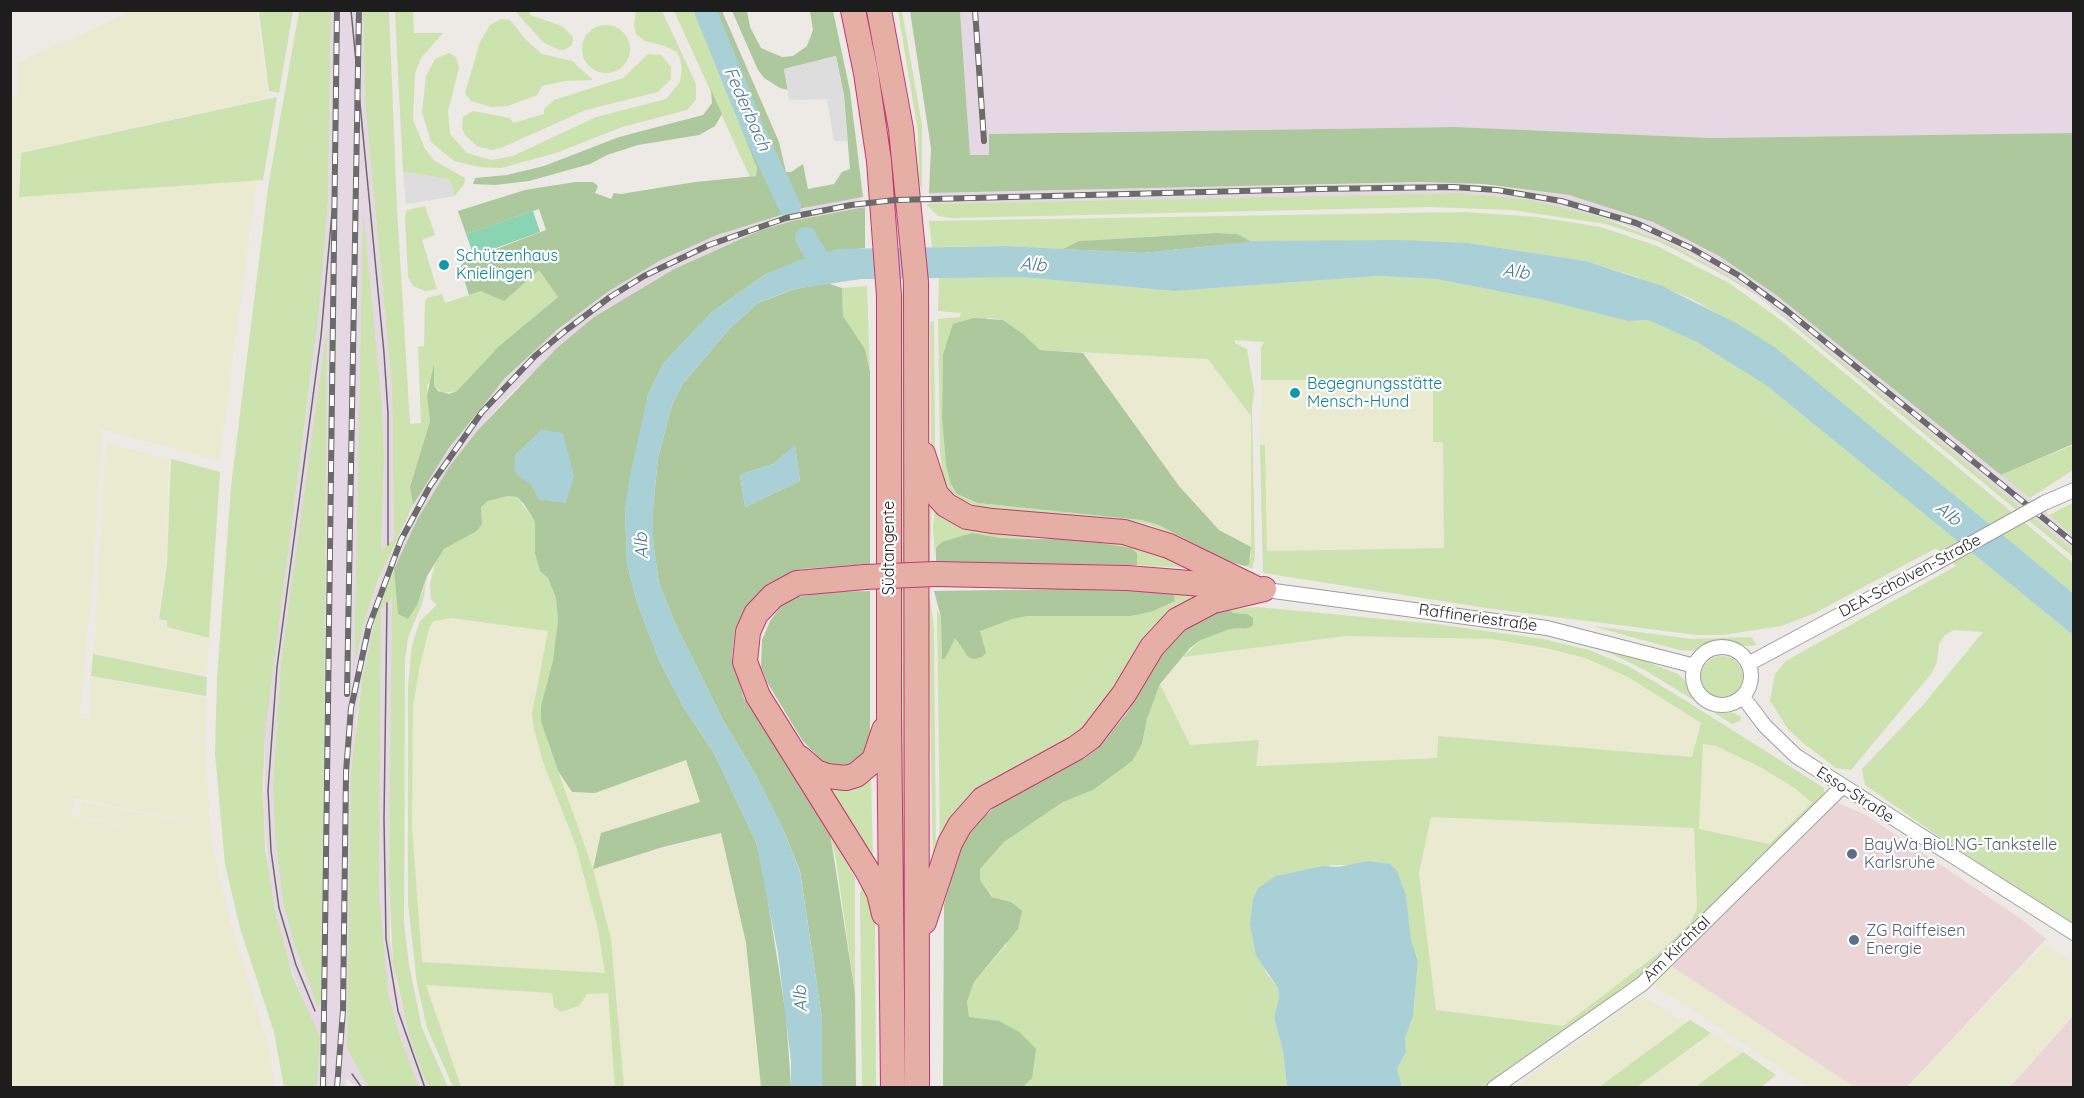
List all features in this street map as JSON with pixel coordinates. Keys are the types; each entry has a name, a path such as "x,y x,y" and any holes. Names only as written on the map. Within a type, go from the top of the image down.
{"highway":[{"name":"Südtangente","path":"853,10 866,73 886,233 889,296 889,714 893,1088"},
{"path":"882,22 890,10"},
{"name":"Südtangente","path":"882,22 901,129 916,296 914,431 917,630 917,1088"},
{"path":"914,431 936,494 946,505 967,517 1124,532 1169,546 1261,589"},
{"path":"892,949 879,893 758,696 747,672 745,650 748,632 756,615 773,596 797,583 935,574 1196,581 1261,589"},
{"path":"917,948 950,843 983,799 1076,748 1091,737 1124,694 1152,647 1177,620 1213,601 1261,589"},
{"path":"782,735 800,758 816,772 846,778 865,770 874,760 889,714"}],"street":[{"name":"DEA-Scholven-Straße","path":"1748,664 2044,503 2073,490"},
{"name":"Raffineriestraße","path":"1261,589 1547,628 1695,666"},
{"path":"1716,648 1735,650 1748,664 1751,675 1749,687 1743,697 1725,706 1706,701 1694,686 1695,666 1700,658 1716,648"},
{"name":"Esso-Straße","path":"1743,697 1788,750 1842,787 2073,933"},
{"name":"Am Kirchtal","path":"1494,1088 1642,984 1842,787"}],"shaded area":[{"path":"331,11 363,11 365,101 392,389 394,539 381,551 384,460 382,405 363,214 354,662 366,616 382,573 424,485 478,408 534,349 609,291 661,260 717,235 771,217 830,202 860,198 862,208 792,221 761,230 674,269 594,317 510,394 477,431 449,467 418,518 377,617 362,680 356,721 347,1049 368,1087 356,1087 346,1078 346,1087 317,1087 320,1037 310,1020 281,939 269,876 264,817 265,733 271,674 312,370 328,201","holes":["327,333 321,1004 318,1006 294,944 283,903 275,839 273,784 281,662"]},
{"path":"960,11 2073,11 2073,133 1711,138 1455,127 990,134 989,155 970,155"},
{"path":"836,56 844,96 847,141 834,141 827,99 789,100 784,69"},
{"path":"403,172 449,179 455,196 406,204"},
{"path":"1452,182 1569,195 1653,222 1719,256 1776,295 2030,498 2073,536 2073,550 1760,297 1695,256 1624,224 1527,199 1459,193 929,204 929,193"},
{"path":"393,597 390,938 397,986 409,1034 429,1087 419,1087 400,1036 388,992 381,939 379,895 381,609"},
{"path":"1838,803 1866,815 2020,918 2046,939 1907,1087 1854,1087 1671,966"},
{"path":"2073,1016 2073,1087 2010,1087"}],"green space":[{"path":"134,10 257,11 268,98 19,153 18,197 257,180 219,461 102,429 94,562 79,718 205,741 210,825 73,798 72,816 193,841 80,816 81,802 211,826 212,844 229,918 270,1052 274,1087 11,1087 11,96 18,96 18,63"},
{"path":"331,10 328,201 318,318 265,733 263,786 265,848 275,910 293,977 320,1037 317,1087 284,1088 274,1032 240,928 225,864 215,753 217,679 231,487 268,188 299,11"},
{"path":"259,11 293,11 279,93 269,91"},
{"path":"363,11 389,11 397,208 410,424 421,423 418,347 424,346 427,298 442,294 445,303 481,291 495,295 540,269 558,297 498,347 457,391 442,393 434,385 434,379 427,385 430,421 410,487 413,505 378,581 366,616 354,665 363,209 382,405 384,460 381,551 394,539 392,389 365,101"},
{"path":"395,11 413,11 414,33 443,33 421,58 415,73 413,120 425,149 435,161 465,178 464,184 455,196 449,179 403,172"},
{"path":"515,11 530,11 530,15 562,26 573,37 572,45 559,50 543,42"},
{"path":"636,11 662,11 696,84 696,100 687,110 622,127 556,153 501,168 480,167 454,161 431,142 422,112 426,76 435,59 449,53 456,57 459,68 448,111 450,134 467,153 491,160 513,156 596,117 666,99 680,82 682,69 680,58 677,52 645,41 636,34 634,25"},
{"path":"674,11 694,11 757,168 756,176 750,177"},
{"path":"694,11 722,11 779,142 786,172 791,172 803,164 808,189 834,184 842,172 850,169 844,96 836,56 784,69 788,90 780,88 764,78 758,70 732,11 747,11 750,27 761,48 782,57 793,56 807,46 813,30 810,11 833,11 850,91 863,197 803,208 717,235 661,260 609,291 557,330 505,378 449,448 413,505 410,487 430,421 427,396 434,364 434,385 438,391 449,394 457,391 498,347 558,297 539,270 504,301 481,291 469,295 460,267 465,261 546,230 539,209 466,234 458,211 525,190 575,182 593,182 598,186 595,193 611,199 614,193 621,194 695,182 756,176 757,168"},
{"path":"898,11 902,11 922,125 922,193 919,180 918,132"},
{"path":"910,11 960,11 970,155 989,155 989,134 1455,127 1711,138 2073,133 2073,444 2001,475 1776,295 1719,256 1653,222 1569,195 1483,184 1422,182 929,193 931,148"},
{"path":"501,19 510,20 526,40 542,54 572,61 593,80 565,81 542,86 537,95 508,106 491,107 471,101 465,93 480,42 490,25"},
{"path":"601,25 611,25 623,32 630,44 630,54 623,66 611,73 601,73 586,62 582,54 582,44 593,29"},
{"path":"648,54 661,55 671,67 671,79 658,92 586,110 492,150 477,146 465,135 462,128 463,117 473,111 510,118 513,123 544,114 544,109 554,100 623,78"},
{"path":"711,90 722,114 715,126 699,135 638,145 607,155 590,164 529,181 495,185 473,184 475,178 507,175 544,166 619,137 703,115 712,103"},
{"path":"277,97 263,180 19,197 21,153"},
{"path":"1459,193 1527,199 1600,217 1671,244 1729,276 1760,297 1801,329 2073,550 2073,557 1758,296 1660,242 1606,224 1512,210 1430,207 952,218 938,216 926,204"},
{"path":"425,206 435,235 422,240 437,289 425,291 413,286 408,277 405,217 407,210"},
{"path":"865,207 865,248 818,254 766,274 712,312 663,364 648,395 625,510 627,563 637,602 659,660 683,706 715,755 756,842 764,876 786,1015 791,1087 761,1087 746,943 721,833 663,847 593,869 601,833 700,802 686,760 595,793 572,792 558,771 541,721 541,706 553,660 558,620 556,598 548,578 540,571 535,554 535,522 524,504 517,497 508,496 488,501 481,507 482,524 477,531 444,549 427,576 417,605 408,619 398,614 394,569 418,518 449,467 477,431 557,348 594,317 674,269 761,230 792,221","holes":["542,430 540,500 515,455"]},
{"path":"533,211 540,232 474,256 466,234"},
{"path":"1465,212 1537,217 1601,227 1657,246 1729,283 1782,321 2073,563 2073,593 1776,348 1692,299 1634,276 1586,261 1468,243 1252,242 1237,234 1216,233 1079,241 1063,249 1007,246 932,247 929,221"},
{"path":"1216,233 1237,234 1252,242 1142,253 1063,249 1079,241"},
{"path":"1378,276 1436,279 1544,300 1628,321 1648,320 1697,342 1767,386 2073,635 2073,923 1954,847 1865,785 1862,769 1923,705 1983,632 1954,630 1945,635 1939,644 1937,662 1931,674 1851,770 1836,768 1803,743 1788,729 1770,701 1775,674 1786,661 1956,566 1936,548 1815,613 1781,626 1723,635 1697,635 1493,609 1263,573 1260,445 1265,445 1267,551 1444,548 1443,442 1433,442 1433,380 1261,380 1261,348 1264,342 1235,340 1235,343 1247,349 1254,390 1252,410 1255,558 1252,569 1245,566 1251,557 1251,416 1208,359 1040,350 1003,320 988,318 945,346 943,354 942,418 946,465 978,503 1141,520 1159,525 1188,540 1150,525 1128,520 983,508 961,500 943,479 940,451 938,319 960,317 961,313 938,311 939,277 1021,277 1174,291"},
{"path":"827,283 842,288 843,316 865,349 870,372 870,564 801,569 767,584 744,610 735,630 732,658 744,698 830,833 855,993 856,1087 822,1087 822,1019 800,871 784,831 757,777 724,722 675,623 659,583 653,541 653,508 658,458 672,405 682,385 729,329 758,303 795,289","holes":["795,446 800,481 745,507 740,475 773,464"]},
{"path":"867,286 870,372 865,349 843,316 842,288"},
{"path":"896,292 903,292 908,1088 904,1087"},
{"path":"974,318 1003,320 1040,350 1083,353 1179,486 1219,530 1251,547 1249,564 1245,566 1226,561 1159,525 1141,520 978,503 957,494 951,484 946,465 942,418 943,354 953,324"},
{"path":"934,321 935,456 932,452 931,439 930,322"},
{"path":"327,327 323,879 321,1004 318,1007 294,944 283,903 275,839 273,784 281,662"},
{"path":"1083,353 1208,359 1251,416 1251,547 1219,530 1179,486"},
{"path":"1261,380 1433,380 1433,441 1443,442 1445,548 1267,551 1265,445 1260,445"},
{"path":"106,443 169,459 166,563 157,620 165,622 166,628 211,639 209,650 95,626"},
{"path":"2073,445 2073,470 2030,498 2001,475"},
{"path":"171,459 220,472 209,638 167,627 167,621 159,619 167,564"},
{"path":"926,492 932,497 929,591 934,628 936,863 933,868"},
{"path":"508,496 517,497 535,522 535,554 540,571 548,578 556,598 558,620 553,660 541,706 548,743 593,869 611,939 624,1087 615,1087 608,993 587,994 579,1006 561,1012 554,1007 552,993 426,985 461,1087 453,1087 427,1028 417,984 408,903 408,687 412,645 420,621 437,605 431,600 430,584 435,564 444,549 477,531 482,524 481,507 488,501","holes":["451,618 548,631 532,713 534,729 543,762 576,846 598,929 605,973 422,962 412,827 413,707 430,626 434,621"]},
{"path":"2073,503 2073,536 2049,515"},
{"path":"935,506 1102,536 1199,569 1137,565 1137,558 1041,538 1000,538 936,548 935,557 933,527"},
{"path":"972,533 1000,538 1082,540 1131,548 1137,553 1137,565 936,564 936,548 942,542"},
{"path":"394,569 396,585 422,594 427,576 423,601 408,638 405,659 404,922 409,965 422,1028 448,1087 429,1087 421,1069 409,1035 393,962 389,880 392,598 381,609 379,895 388,992 400,1036 419,1087 368,1087 347,1049 351,773 362,680 376,617"},
{"path":"1066,589 1158,592 1174,594 1175,601 1151,612 1131,616 1028,616 1012,619 980,631 986,653 982,657 974,659 968,657 955,638 946,657 942,660 941,617 934,591"},
{"path":"870,591 870,740 864,754 851,764 844,766 824,763 802,740 767,682 761,667 762,640 770,621 784,602 791,598 827,592"},
{"path":"1158,592 1202,594 1111,705 940,847 937,610 941,617 942,660 946,657 954,637 968,657 984,645 979,635 982,629 1012,619 1028,616 1131,616 1151,612 1175,600"},
{"path":"1257,607 1436,624 1543,639 1589,650 1628,666 1683,699 1824,788 1824,797 1635,981 1485,1087 1402,1087 1397,1069 1406,1052 1405,1039 1413,1016 1418,961 1411,941 1406,896 1402,883 1351,865 1330,865 1265,971 1278,988 1279,998 1274,1018 1283,1051 1287,1087 1023,1087 1024,1084 979,1018 969,1017 967,1002 974,982 1007,944 1011,902 993,897 980,880 980,869 1004,842 1063,802 1093,790 1142,744 1147,719 1160,684 1190,745 1259,740 1256,766 1437,758 1438,736 1692,757 1701,723 1628,677 1585,658 1545,648 1491,639 1346,636 1183,657 1201,640 1230,629 1241,629 1248,614 1233,613 1228,609","holes":["1703,744 1716,746 1760,767 1796,789 1812,803 1769,844 1699,829","1431,817 1694,828 1697,909 1690,923 1660,952 1563,1026 1436,1010 1419,873"]},
{"path":"1228,609 1233,613 1247,614 1253,618 1253,625 1249,628 1230,629 1201,640 1190,648 1160,684 1147,719 1142,744 1132,761 1093,790 1063,802 1004,842 980,869 980,880 992,897 1011,902 1022,911 1018,929 974,982 967,1002 969,1017 999,1021 1019,1032 1036,1049 1032,1078 1023,1087 943,1088 944,905 957,858 970,830 997,805 1085,758 1102,744 1127,713 1160,656 1183,629 1212,613"},
{"path":"451,618 548,631 535,691 534,729 543,762 576,846 598,929 606,973 422,962 412,827 413,707 430,626 434,621"},
{"path":"1592,626 1692,639 1751,637 1757,645 1748,646 1720,641 1691,651 1679,650"},
{"path":"97,627 208,651 207,675 93,653"},
{"path":"1346,636 1491,639 1585,658 1628,677 1701,723 1692,757 1438,736 1437,758 1255,766 1258,740 1190,745 1160,684 1183,657"},
{"path":"1597,647 1642,660 1678,674 1689,684 1700,703 1718,711 1734,713 1741,717 1740,721 1732,724 1645,670"},
{"path":"93,654 207,677 206,696 91,676"},
{"path":"1722,656 1737,662 1743,677 1737,692 1722,698 1707,692 1701,677 1707,662"},
{"path":"92,677 206,698 205,740 89,719"},
{"path":"1702,744 1716,746 1760,767 1796,789 1812,803 1769,844 1699,829"},
{"path":"686,760 700,802 601,833 593,868 721,833 746,943 761,1087 624,1087 611,939 593,869 558,772 572,792 595,792"},
{"path":"871,774 873,859 821,783"},
{"path":"1431,817 1695,828 1697,909 1691,923 1632,976 1479,1087 1446,1087 1419,873"},
{"path":"830,833 855,878 855,993 836,860"},
{"path":"864,880 875,919 876,1087 862,1087 860,894"},
{"path":"2044,944 2073,963 2073,1016 2010,1087 1907,1087"},
{"path":"1671,966 1854,1087 1810,1087 1655,986 1655,982"},
{"path":"426,985 553,993 569,1011 579,1006 587,994 608,993 615,1087 461,1087"},
{"path":"1643,996 1686,1023 1599,1087 1513,1088"},
{"path":"1690,1020 1711,1033 1637,1087 1599,1087"},
{"path":"1711,1033 1743,1052 1695,1087 1637,1088"},
{"path":"1743,1052 1776,1075 1761,1087 1695,1087"}],"water":[{"name":"Alb","path":"1400,240 1468,243 1586,261 1662,286 1736,323 1776,348 2073,593 2073,635 1767,386 1697,342 1648,320 1628,321 1544,300 1436,279 1378,276 1174,291 1021,277 861,279 795,289 758,303 729,329 682,385 672,405 658,458 653,508 653,541 659,583 675,623 724,722 757,777 784,831 800,872 822,1019 822,1087 791,1088 791,1061 778,953 756,842 715,755 683,706 659,660 637,602 627,563 625,510 630,475 648,395 663,364 712,312 766,274 797,261 838,249 1007,246 1142,253 1258,241"},
{"path":"542,430 563,433 574,476 566,503 540,500 531,485 514,472 515,455"},
{"path":"795,445 800,481 745,507 740,475 773,464"},
{"path":"1368,861 1390,864 1397,871 1406,895 1411,940 1418,961 1413,1016 1405,1039 1406,1052 1397,1069 1402,1087 1287,1087 1283,1051 1274,1018 1279,998 1278,988 1256,955 1250,925 1253,899 1258,888 1276,876 1323,866 1338,867"}],"waterway":[{"name":"Federbach","path":"705,10 755,133 790,207"},
{"name":"Federbach","path":"806,238 822,265"}],"tram line":[{"path":"351,10 384,353 388,413 388,545"},
{"path":"315,1011 296,965 279,908 271,851 268,790 277,667 321,336 335,179"},
{"path":"387,603 384,819 386,939 398,1011 425,1088"},
{"path":"352,1074 362,1088"}],"railway":[{"path":"323,1088 337,10"},
{"path":"347,694 359,10"},
{"path":"975,10 984,141"},
{"path":"337,1088 343,1010 346,772 351,708 369,626 401,540 430,486 482,412 535,356 610,297 644,276 709,245 786,218 851,205 895,200 1319,189 1453,187 1497,190 1561,201 1636,223 1691,248 1738,275 1786,310 2074,543"}],"place":[{"name":"Schützenhaus Knielingen","path":"444,265"},
{"name":"Begegnungsstätte Mensch-Hund","path":"1295,393"},
{"name":"BayWa BioLNG-Tankstelle Karlsruhe","path":"1852,854"},
{"name":"ZG Raiffeisen Energie","path":"1854,940"}]}
